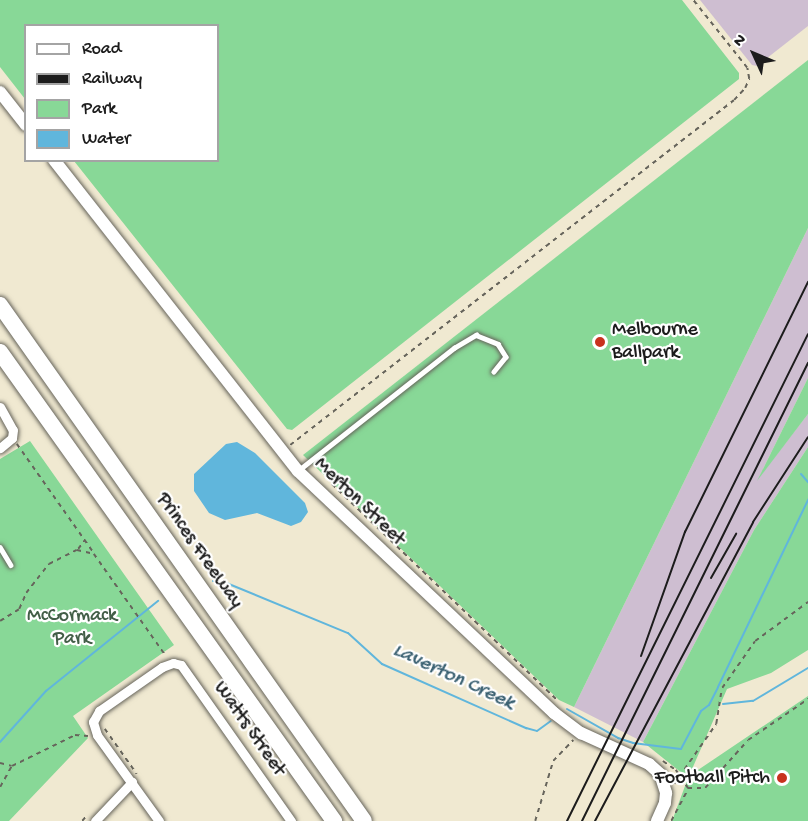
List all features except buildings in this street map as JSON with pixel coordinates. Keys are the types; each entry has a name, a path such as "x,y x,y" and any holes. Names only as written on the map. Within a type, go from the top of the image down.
{"highway":[{"name":"Princes Freeway","path":"0,305 364,821"},
{"path":"0,352 334,821"}],"street":[{"path":"0,92 24,122"},
{"name":"Merton Street","path":"56,162 298,471 537,698 582,733 649,764 660,774 666,793"},
{"path":"0,407 13,427 12,438 0,448"},
{"path":"159,821 135,779 94,729 94,716 170,660"},
{"name":"Watts Street","path":"170,660 182,665 291,821"},
{"path":"95,821 135,779"},
{"path":"657,821 665,803 666,793"}],"lane":[{"path":"298,471 454,348 476,335 498,344 506,357 494,372"},
{"path":"0,547 11,565"}],"path":[{"path":"281,452 734,100 745,88 749,79 747,69 693,0"},
{"path":"12,438 170,660"},
{"path":"332,484 563,706"},
{"path":"0,621 19,609 26,593 49,564 77,550 85,540"},
{"path":"77,550 94,554"},
{"path":"666,793 682,776 716,724 722,688 754,641 808,602"},
{"path":"671,821 688,788 705,788 748,740 808,699"},
{"path":"106,729 135,779"},
{"path":"534,821 553,761 582,733"},
{"path":"0,787 12,766 75,735 90,737"},
{"path":"0,763 12,766"}],"shaded area":[{"path":"700,0 808,0 808,26 757,66 752,65"},
{"path":"808,228 808,378 759,477 808,414 808,447 754,530 643,742 574,707"}],"green space":[{"path":"0,0 682,0 739,73 739,79 292,430 287,429 75,162 219,162 219,24 24,24 24,98 0,67"},
{"name":"Melbourne Ballpark","path":"808,60 808,228 574,707 559,700 303,455"},
{"path":"808,378 808,414 757,481"},
{"name":"McCormack Park","path":"30,441 174,645 73,716 88,738 9,821 0,821 0,459"},
{"path":"808,447 808,650 771,673 727,689 689,776 808,696 808,821 672,821 688,778 643,742 754,530"}],"water":[{"path":"237,442 255,453 305,503 308,512 301,522 291,526 257,513 225,520 209,513 194,491 194,474 226,444"}],"waterway":[{"path":"801,474 808,482"},
{"path":"567,709 618,738 633,743 681,749 701,711 709,705 808,500"},
{"name":"Laverton Creek","path":"213,581 224,582 348,633 382,664 526,728 537,731 551,721"},
{"name":"Laverton Creek","path":"0,742 46,691 158,601"},
{"name":"Laverton Creek","path":"723,704 753,701 808,668"}],"railway":[{"path":"641,656 685,532 808,282"},
{"path":"567,821 808,334"},
{"path":"582,821 808,363"},
{"path":"595,821 753,522 808,437"},
{"path":"711,578 736,534"}],"place":[{"name":"Melbourne Ballpark","path":"600,342"},
{"name":"Football Pitch","path":"782,778"}]}
